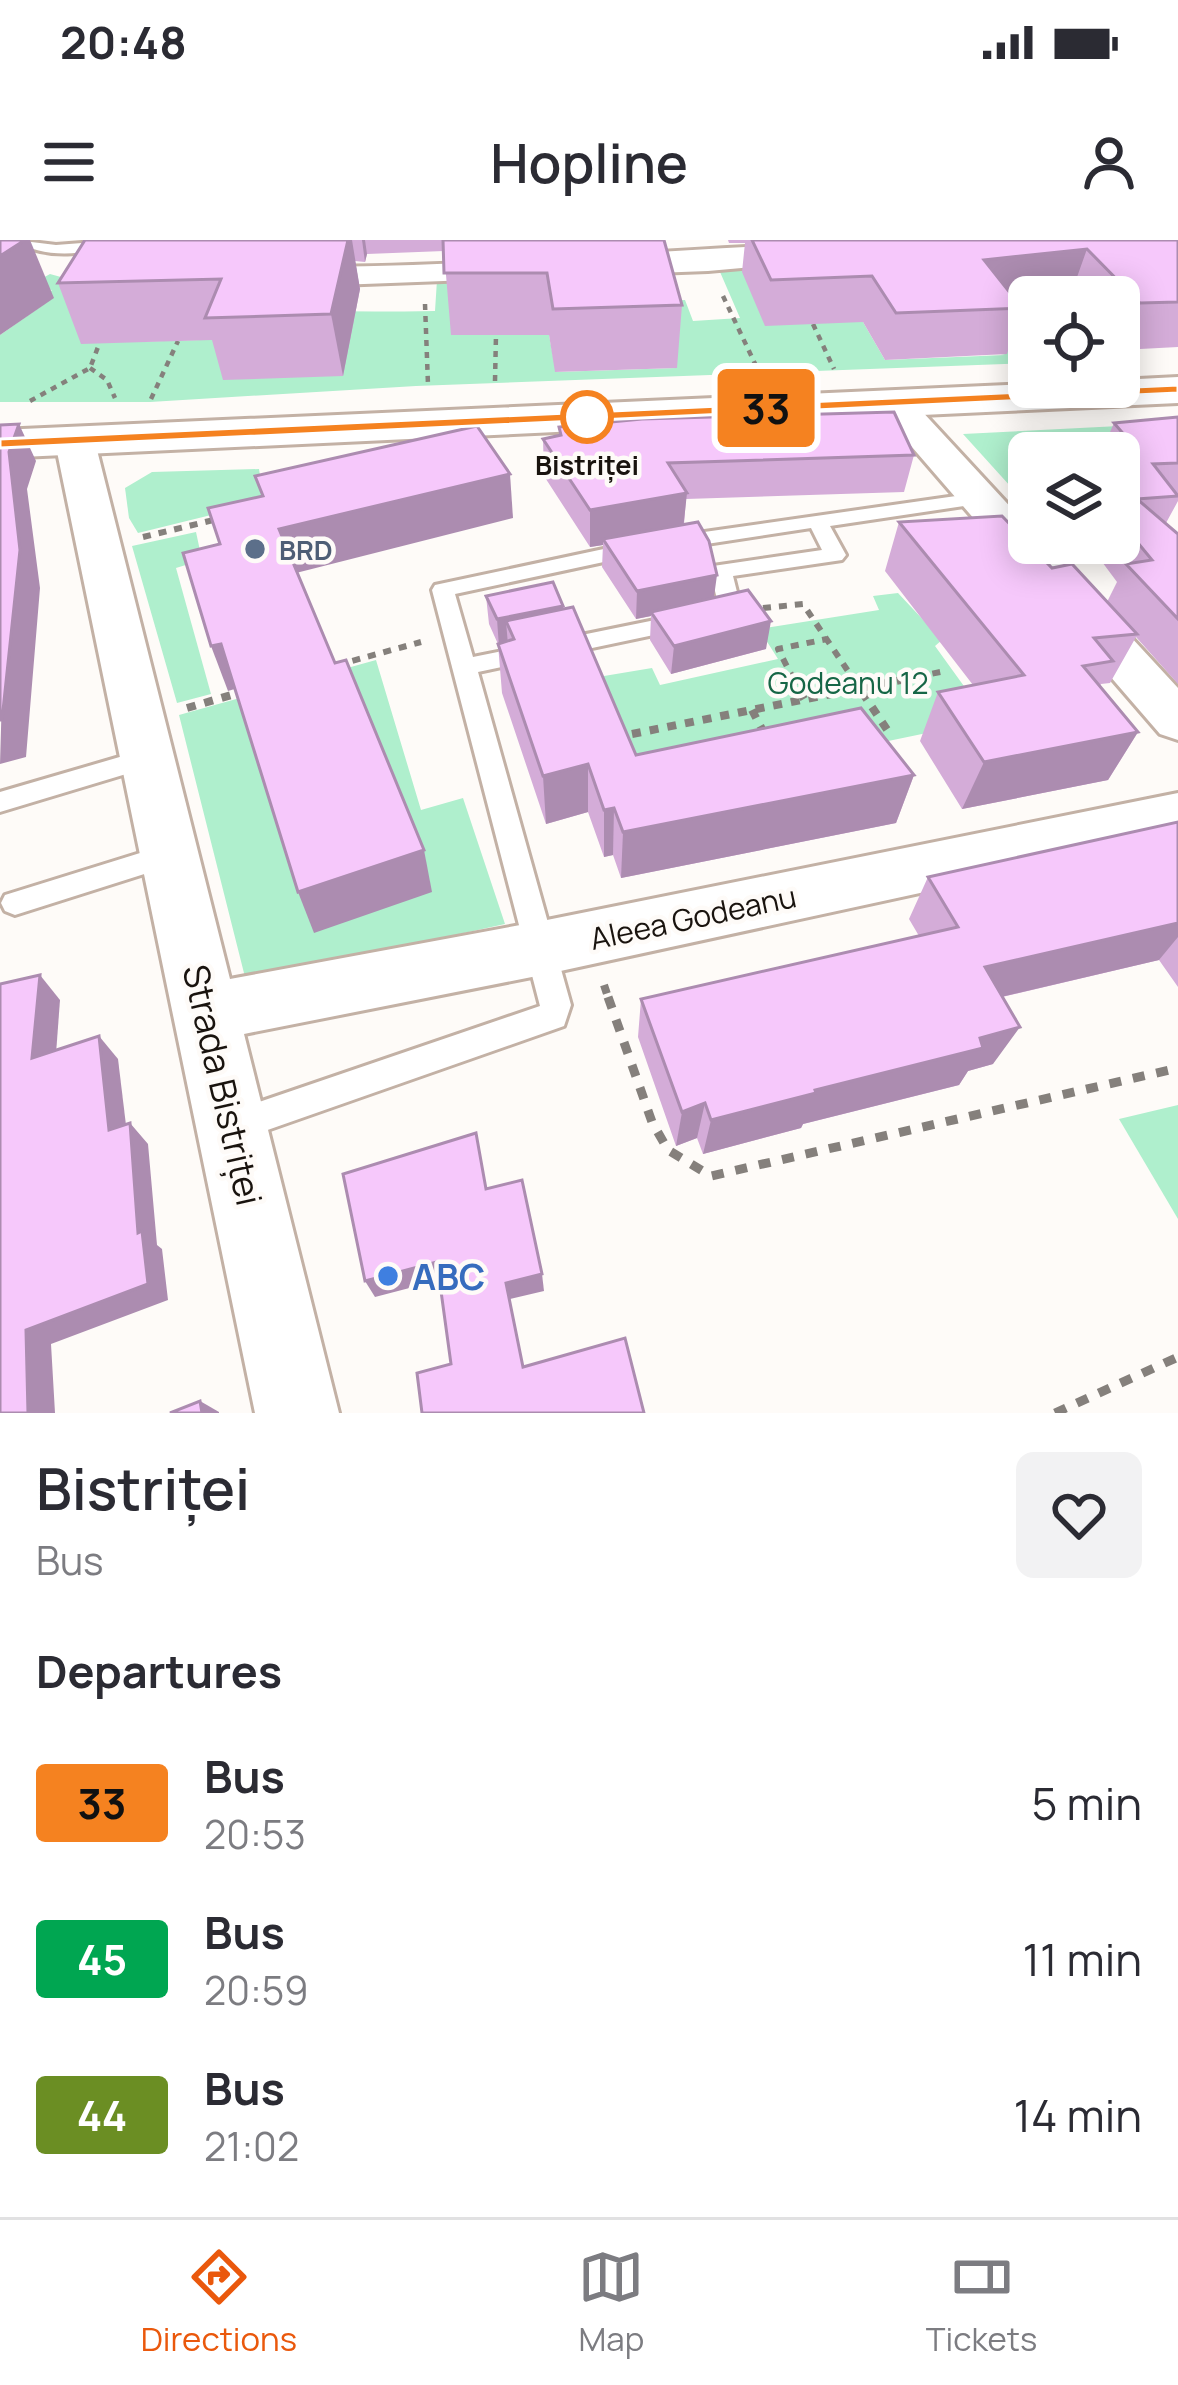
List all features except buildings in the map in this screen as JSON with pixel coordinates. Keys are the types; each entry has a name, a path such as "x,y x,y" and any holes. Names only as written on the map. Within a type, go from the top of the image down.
{"main road":[{"path":"0,444 1178,390"}],"street":[{"path":"201,240 223,262 275,276 507,263 708,262 953,240"},
{"path":"892,402 1178,722"},
{"name":"Strada Bistriței","path":"75,442 297,1413"},
{"name":"Aleea Godeanu","path":"207,1012 565,944 1178,814"}],"lane":[{"path":"22,240 33,246 70,250 114,240"},
{"path":"233,1126 542,1024 553,1016 565,944 464,667 443,590 537,564 641,544 977,499"},
{"path":"464,667 731,612 721,571 835,555 817,521"},
{"path":"0,802 143,739"},
{"path":"15,903 169,855"}],"path":[{"path":"730,311 762,379"},
{"path":"426,314 429,392"},
{"path":"813,324 834,369"},
{"path":"24,405 56,382 90,368 104,330"},
{"path":"495,389 496,335"},
{"path":"147,405 178,341"},
{"path":"90,368 107,380 118,405"},
{"path":"136,539 239,515"},
{"path":"731,612 803,604 890,734"},
{"path":"320,670 454,632"},
{"path":"804,699 778,649 826,639"},
{"path":"632,734 945,671"},
{"path":"143,739 252,689"},
{"path":"752,710 768,740"},
{"path":"565,944 668,1150 711,1176 1178,1068"},
{"path":"1055,1413 1178,1357"}],"green space":[{"path":"876,255 980,304 1008,303 1008,364 416,386 150,402 0,402 0,335 53,298 47,295 52,290 0,283 39,280 50,274 145,296 338,311 435,311 437,280 563,277 572,306 685,300 693,321 740,318 717,265","holes":["663,310 676,368 556,372 549,335","353,322 342,376 238,339 127,342","863,322 1005,355 885,360"]},
{"path":"1178,423 1140,442 1140,432 1008,432 1008,484 963,434"},
{"path":"259,469 264,502 138,533 129,518 125,488 152,472"},
{"path":"196,532 202,560 176,568 211,694 177,703 132,546"},
{"name":"Godeanu 12","path":"898,593 942,640 935,646 979,707 999,718 638,793 592,678 652,668 660,685 778,659 759,629 879,610 873,596"},
{"path":"376,660 421,810 463,798 505,924 246,981 179,715"},
{"path":"1178,1105 1178,1219 1119,1119"}],"bus line":[{"name":"33","path":"0,444 1178,390"}],"place":[{"name":"Bistriței","path":"587,417"},
{"name":"BRD","path":"255,549"},
{"name":"ABC","path":"388,1276"}]}
